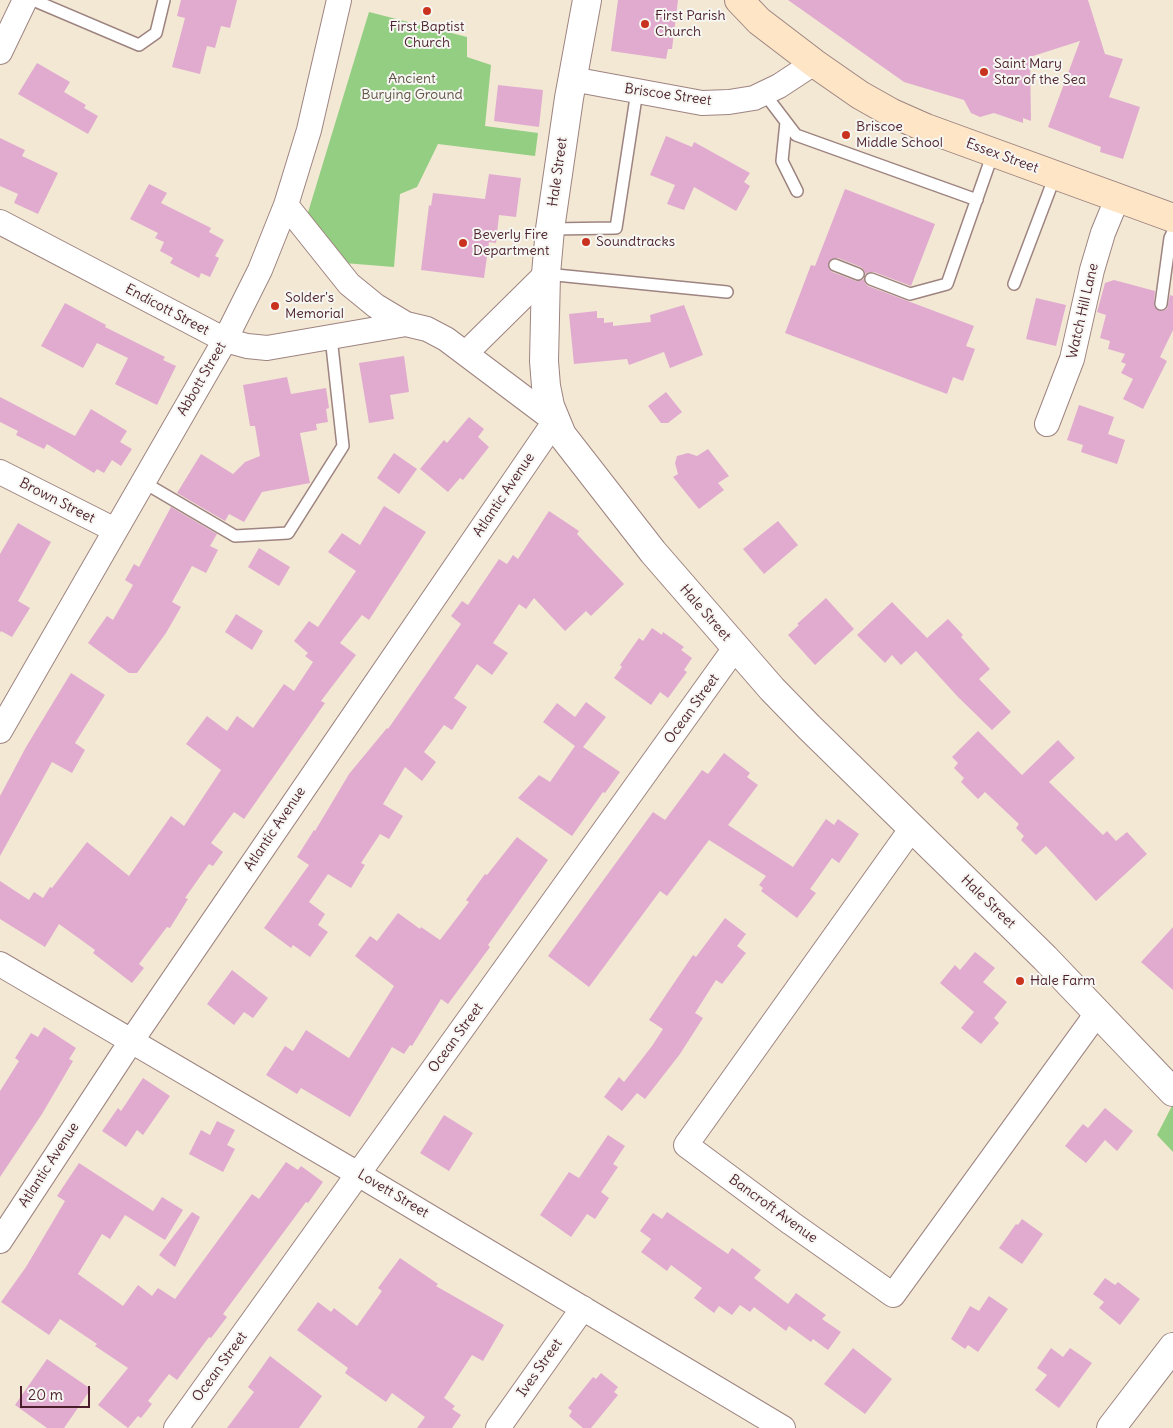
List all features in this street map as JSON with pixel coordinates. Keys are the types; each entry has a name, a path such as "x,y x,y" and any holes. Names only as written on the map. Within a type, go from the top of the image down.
{"main road":[{"name":"Essex Street","path":"739,0 760,21 814,63 860,95 892,112 926,128 1173,218"}],"street":[{"path":"0,52 25,0"},
{"name":"Abbott Street","path":"0,731 225,340 260,270 286,205 309,130 339,0"},
{"name":"Hale Street","path":"587,0 572,80 550,229 546,274 544,361 546,386 555,421 571,448 653,552 736,648 809,727 1012,925 1098,1012 1173,1092"},
{"name":"Briscoe Street","path":"572,80 702,103 729,102 754,98 779,86 814,63"},
{"name":"Watch Hill Lane","path":"1047,424 1072,359 1092,270 1103,233 1117,199"},
{"path":"286,205 349,284 376,306 406,324 427,329 446,339 555,421"},
{"name":"Endicott Street","path":"0,222 225,340 246,346 267,348 406,324"},
{"path":"466,353 546,274"},
{"name":"Atlantic Avenue","path":"0,1240 132,1040 555,421"},
{"name":"Brown Street","path":"0,472 115,530"},
{"name":"Ocean Street","path":"176,1428 736,648"},
{"name":"Bancroft Avenue","path":"912,828 686,1144 791,1223 893,1295 1098,1012"},
{"name":"Lovett Street","path":"0,964 132,1040 784,1428"},
{"name":"Ives Street","path":"498,1428 583,1308"},
{"path":"1111,1428 1173,1347"}],"lane":[{"path":"33,0 140,45 156,33 164,0"},
{"path":"550,229 616,228 637,91"},
{"path":"764,93 796,135 977,200"},
{"path":"786,122 782,161 797,191"},
{"path":"871,279 910,294 947,284 993,153"},
{"path":"1014,284 1055,176"},
{"path":"1161,304 1170,238 1173,232"},
{"path":"835,265 858,274"},
{"path":"546,274 727,292"},
{"path":"143,482 235,536 288,533 343,446 331,337"}],"green space":[{"name":"Ancient Burying Ground","path":"369,12 467,37 467,57 491,65 485,126 538,133 535,156 438,144 417,187 400,194 394,267 344,263 306,219"},
{"path":"1173,1104 1173,1152 1157,1135"}],"building":[{"path":"181,0 237,0 230,28 221,26 215,48 207,46 200,74 172,67 185,18 177,16"},
{"name":"First Parish Church","path":"618,0 678,0 672,49 668,49 666,59 611,51"},
{"path":"788,0 1088,0 1105,54 1123,59 1109,97 1140,107 1123,159 1100,152 1101,147 1048,127 1080,41 1030,57 1031,121 1023,118 1023,123 994,113 980,117 971,113 964,100 904,82"},
{"path":"37,63 70,82 64,92 86,105 84,108 98,116 88,134 18,94"},
{"path":"498,85 543,90 539,127 494,121"},
{"path":"666,136 692,147 694,142 750,173 744,182 750,186 736,211 694,187 684,210 667,204 675,185 650,175"},
{"path":"0,138 25,150 22,156 58,173 38,214 14,203 18,194 0,186"},
{"path":"489,174 521,178 516,217 499,215 496,243 489,242 484,278 421,270 429,205 431,206 433,193 485,199"},
{"path":"149,184 167,193 161,203 211,228 209,232 224,240 215,256 219,258 210,277 201,273 199,278 170,263 173,258 160,251 164,242 155,238 158,233 130,219"},
{"path":"845,189 935,224 911,286 874,272 865,274 861,267 838,258 831,259 828,266 832,272 856,281 864,279 868,286 974,326 966,346 975,349 963,381 953,377 947,394 785,333 811,265 815,266"},
{"path":"1114,280 1155,291 1154,306 1160,311 1167,309 1170,295 1173,296 1173,330 1160,357 1167,361 1143,409 1123,399 1133,379 1121,373 1126,364 1121,362 1125,354 1108,349 1110,341 1100,338 1106,315 1097,312 1105,283"},
{"path":"1036,298 1066,305 1056,346 1026,339"},
{"path":"65,303 106,325 105,327 165,357 163,360 176,366 157,405 115,384 128,358 97,343 83,368 41,346"},
{"path":"684,305 703,355 670,368 664,352 629,365 627,359 574,364 569,314 597,311 597,318 604,318 604,323 613,322 613,326 651,322 650,315"},
{"path":"404,356 409,392 390,395 394,419 369,423 359,363"},
{"path":"287,377 291,394 326,388 329,408 326,409 328,422 316,424 317,430 300,433 310,483 262,492 244,522 229,514 225,521 177,493 201,454 233,474 245,462 260,456 255,426 250,426 243,385"},
{"path":"666,392 682,412 668,423 661,423 648,406"},
{"path":"0,397 75,436 91,409 127,431 120,442 132,449 121,466 112,460 104,473 97,469 94,473 47,444 44,449 16,435 18,431 0,422"},
{"path":"1079,405 1114,417 1108,434 1125,440 1117,464 1081,452 1083,445 1067,440"},
{"path":"469,417 484,429 478,437 489,447 463,480 460,478 448,492 420,469 444,440 447,443"},
{"path":"708,449 729,476 718,483 724,490 699,509 673,477 678,474 675,463 677,456 688,453 697,456"},
{"path":"394,453 417,469 399,494 377,478"},
{"path":"384,506 426,532 369,620 362,615 340,643 356,655 321,701 325,703 244,819 234,812 211,843 223,852 213,866 209,864 185,898 188,899 170,928 167,927 139,964 144,968 132,983 93,953 95,950 59,924 45,947 0,919 0,881 29,900 34,892 43,898 87,842 129,876 171,816 184,826 221,770 186,744 207,716 227,731 237,716 253,728 284,684 294,691 313,662 305,656 308,653 294,641 309,621 318,627 356,571 328,552 342,533 360,545"},
{"path":"171,507 217,534 210,546 218,550 206,573 192,566 172,602 181,607 166,633 137,673 129,673 88,643 107,616 113,620 133,585 125,580 134,564 139,567"},
{"path":"549,511 579,531 577,534 624,584 591,616 586,611 565,631 534,598 526,609 519,604 493,643 508,653 492,675 477,664 454,698 467,707 452,730 444,725 424,752 436,762 422,781 405,767 383,804 403,816 389,839 380,834 361,863 365,865 351,888 328,874 309,902 325,914 318,925 328,932 310,957 293,945 291,948 264,928 309,865 297,857 349,774 388,729 461,624 451,616 462,601 468,605 499,559 507,564 513,555 518,559"},
{"path":"778,521 798,545 764,574 743,549"},
{"path":"18,523 51,542 18,601 30,608 12,637 1,631 0,633 0,554"},
{"path":"259,548 290,567 279,586 248,567"},
{"path":"826,598 854,629 815,665 788,635 799,625 797,624"},
{"path":"892,602 927,638 948,619 963,635 961,637 990,669 979,679 1011,712 992,730 958,697 916,651 901,665 892,655 885,663 857,635"},
{"path":"236,614 263,631 252,650 225,632"},
{"path":"652,628 662,635 663,632 684,647 681,650 692,658 684,670 687,672 668,698 660,692 651,705 614,678 622,667 620,665 639,638 643,641"},
{"path":"71,673 105,695 75,743 85,750 72,773 52,762 0,856 0,796 26,747"},
{"path":"586,702 606,717 583,747 620,772 605,793 603,792 572,836 518,798 539,775 550,782 575,746 543,722 557,703 575,717"},
{"path":"978,731 1022,775 1058,740 1075,758 1049,782 1103,835 1107,831 1116,841 1127,832 1147,854 1096,901 1046,846 1036,855 1021,840 1024,836 1016,828 1019,824 985,792 978,799 961,782 964,778 954,768 958,763 952,757"},
{"path":"724,753 750,773 747,777 758,785 728,825 793,867 826,819 834,825 838,819 859,834 839,863 832,858 810,889 816,893 797,918 761,891 763,888 759,885 766,876 709,840 667,896 660,891 589,987 548,956 653,812 665,820 702,770 708,774"},
{"path":"517,837 548,860 488,945 490,947 448,1004 441,999 412,1046 410,1045 404,1054 392,1047 350,1117 301,1088 297,1094 266,1075 285,1046 293,1051 306,1030 349,1058 394,986 355,956 370,936 377,941 398,913 420,929 421,927 440,940 469,902 466,900 485,874 487,875"},
{"path":"725,918 746,934 737,946 746,953 722,984 716,980 695,1013 703,1018 680,1054 645,1099 637,1093 622,1111 604,1097 619,1077 624,1082 652,1046 663,1029 649,1020 693,955 696,957"},
{"path":"1173,927 1173,990 1141,962"},
{"path":"975,952 995,968 983,982 1007,1002 994,1018 999,1023 981,1044 961,1028 974,1012 940,983 955,965 960,970"},
{"path":"232,970 268,998 253,1018 244,1012 234,1025 207,1004"},
{"path":"44,1027 76,1048 69,1059 73,1061 42,1114 0,1177 0,1091 19,1061 15,1058 31,1033 38,1037"},
{"path":"143,1078 170,1096 143,1135 137,1130 126,1147 102,1131 118,1108 121,1111"},
{"path":"1105,1108 1133,1131 1117,1151 1105,1140 1086,1163 1065,1146 1083,1124 1088,1128"},
{"path":"444,1115 473,1133 449,1171 420,1153"},
{"path":"217,1121 235,1130 227,1145 235,1149 223,1172 189,1154 201,1130 210,1135"},
{"path":"608,1135 625,1146 613,1164 618,1167 601,1192 609,1198 595,1219 587,1214 571,1237 540,1215 569,1172 579,1178"},
{"path":"286,1162 298,1170 301,1166 323,1182 223,1314 227,1317 211,1338 209,1337 177,1380 169,1374 148,1401 152,1404 141,1418 138,1416 128,1428 98,1405 128,1368 60,1319 49,1335 1,1302 26,1267 65,1201 57,1196 79,1163 153,1211 162,1197 183,1210 165,1240 125,1215 110,1239 102,1234 78,1274 123,1306 138,1285 152,1296 158,1288 175,1299 252,1194 259,1199"},
{"path":"192,1212 200,1217 175,1267 159,1255"},
{"path":"667,1212 728,1254 732,1248 761,1270 754,1278 788,1304 796,1293 826,1315 822,1319 841,1332 828,1350 813,1339 811,1342 789,1326 786,1331 754,1307 750,1312 740,1305 732,1315 719,1306 714,1313 694,1298 702,1288 671,1265 667,1271 641,1252 651,1239 640,1231 653,1213 662,1219"},
{"path":"1022,1219 1043,1234 1022,1264 999,1248 1016,1224 1018,1225"},
{"path":"400,1258 438,1284 436,1286 504,1325 483,1361 472,1355 444,1398 455,1406 452,1409 461,1415 452,1428 417,1428 425,1417 392,1393 386,1402 345,1373 348,1368 297,1330 318,1302 331,1312 334,1308 357,1326 382,1291 378,1288"},
{"path":"1105,1278 1115,1285 1118,1282 1140,1299 1120,1325 1099,1308 1104,1302 1093,1294"},
{"path":"989,1296 1008,1309 978,1352 968,1345 965,1349 951,1339 970,1306 979,1311"},
{"path":"853,1348 892,1379 865,1414 824,1384"},
{"path":"1051,1348 1063,1357 1070,1348 1092,1363 1059,1408 1035,1390 1047,1375 1037,1368"},
{"path":"270,1356 322,1396 299,1428 227,1428 254,1392 248,1387"},
{"path":"47,1359 91,1389 64,1428 47,1428 15,1405"},
{"path":"601,1373 618,1387 614,1392 618,1395 591,1428 583,1428 569,1416 572,1411 568,1408 593,1377 596,1379"}],"place":[{"name":"First Baptist Church","path":"427,11"},
{"name":"First Parish Church","path":"645,24"},
{"name":"Saint Mary Star of the Sea","path":"984,72"},
{"name":"Briscoe Middle School","path":"846,135"},
{"name":"Soundtracks","path":"586,242"},
{"name":"Beverly Fire Department","path":"463,243"},
{"name":"Solder's Memorial","path":"275,306"},
{"name":"Hale Farm","path":"1020,981"}]}
